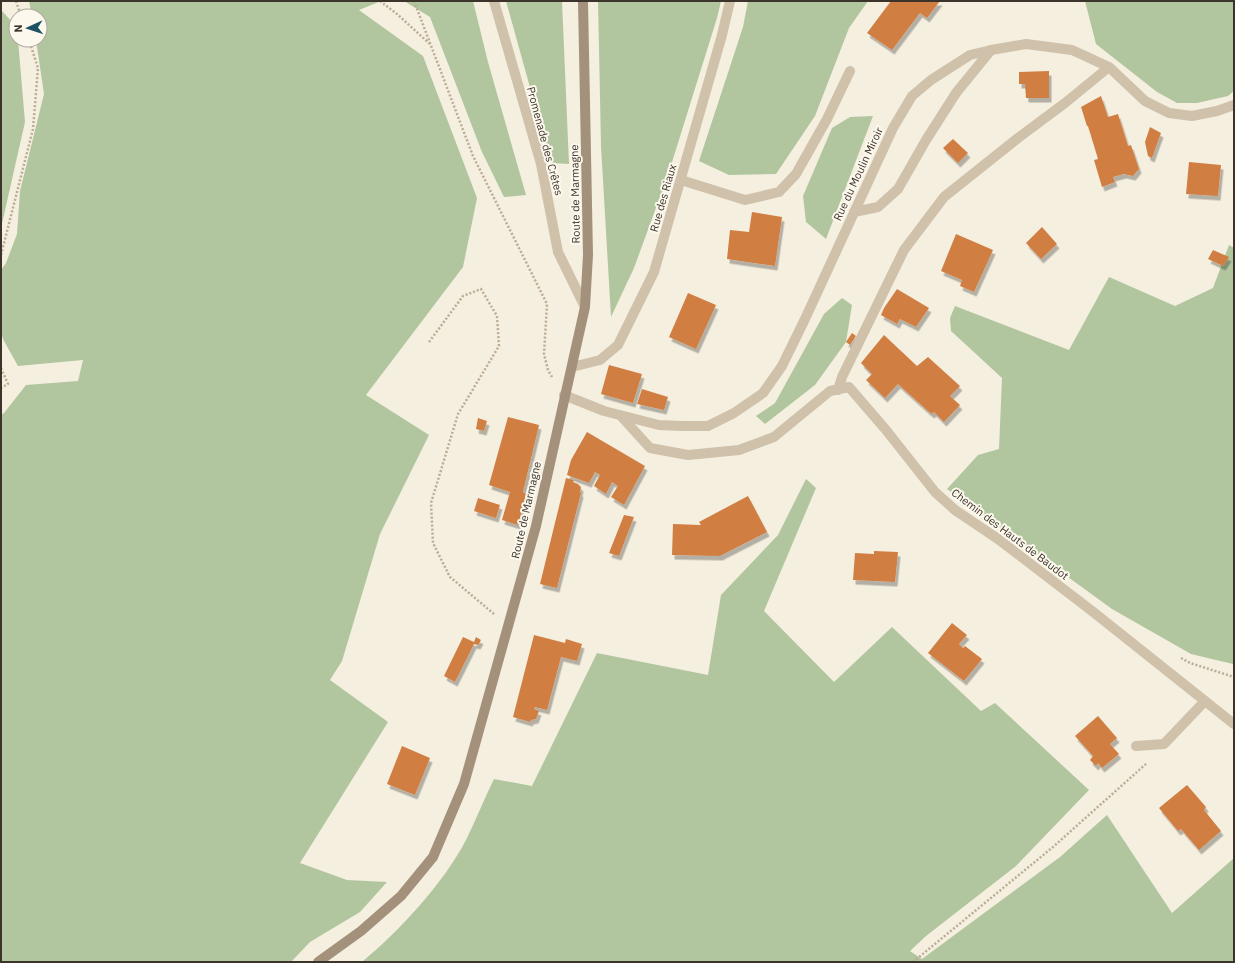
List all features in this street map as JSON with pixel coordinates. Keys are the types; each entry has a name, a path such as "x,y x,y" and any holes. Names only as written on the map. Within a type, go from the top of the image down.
{"street":[{"name":"Promenade des Crêtes","path":"494,1 541,164 558,252 585,307"},
{"name":"Route de Marmagne","path":"318,962 361,932 401,896 432,857 464,784 536,526 564,395 572,367 585,307 588,255 583,1"},
{"name":"Rue des Riaux","path":"572,367 600,360 618,345 654,272 722,35 730,1"},
{"name":"Rue du Moulin Miroir","path":"564,395 604,411 659,426 708,426 734,413 763,393 782,366 893,128 912,96 931,80 970,56 991,50 1026,44 1072,50 1109,66 1145,101 1169,113 1192,116 1217,111 1234,105"},
{"path":"854,212 878,207 898,189 926,140 956,93 991,50"},
{"path":"620,415 650,448 688,455 739,450 774,437 830,391 838,390 842,376 904,250 944,197 1018,138 1066,103 1109,66"},
{"path":"681,180 745,200 779,192 796,174 827,119 850,71"},
{"name":"Chemin des Hauts de Baudot","path":"838,390 849,387 886,430 935,492 955,510 998,538 1234,724"},
{"path":"1136,746 1164,744 1205,701"}],"path":[{"path":"380,1 397,14 431,46"},
{"path":"414,1 473,156 547,304 544,354 548,370 564,395"},
{"path":"1,255 33,128 38,68 31,48"},
{"path":"429,342 463,296 481,289 497,316 499,346 458,414 431,503 433,543 450,577 508,626"},
{"path":"1,368 8,384 1,388"},
{"path":"913,962 1053,847 1150,760 1164,744"}],"green space":[{"path":"29,1 381,1 359,10 423,56 477,198 463,267 366,395 429,435 380,534 342,661 330,680 388,722 300,863 347,880 387,882 360,912 310,942 291,962 1,962 1,415 26,385 78,381 83,360 18,366 1,333 1,270 6,263 17,234 20,191 44,94 37,48 48,48 48,8 30,8"},
{"path":"404,1 473,1 488,62 526,195 504,197 482,152 430,17"},
{"path":"506,1 562,1 569,164 551,163"},
{"path":"598,1 721,1 668,175 634,268 611,317 601,146"},
{"path":"748,1 868,1 849,28 815,116 776,174 729,175 699,161 743,27"},
{"path":"1085,1 1234,1 1234,91 1228,96 1197,103 1177,103 1157,92 1096,44"},
{"path":"1,10 8,17 8,48 19,48 25,122 1,228"},
{"path":"873,116 826,239 806,222 803,196 832,128 850,117"},
{"path":"1229,245 1234,248 1233,664 1191,654 1112,609 947,489 978,455 999,449 1002,378 951,331 950,318 955,306 1069,350 1109,277 1175,306 1213,288"},
{"path":"842,298 852,305 846,342 815,385 765,424 756,416 775,403 824,314"},
{"path":"806,479 816,488 764,611 834,682 892,627 981,711 995,703 1089,790 1016,866 926,936 910,951 922,959 1060,857 1107,815 1172,913 1234,858 1234,962 362,962 406,921 433,890 466,840 494,779 532,786 597,653 708,675 721,595 778,535"}],"building":[{"path":"891,1 940,1 927,18 920,13 892,50 867,33"},
{"path":"1049,71 1049,98 1026,98 1025,84 1019,84 1019,72"},
{"path":"1101,96 1108,117 1118,114 1128,146 1131,145 1139,169 1133,176 1124,174 1113,177 1115,182 1102,187 1094,160 1098,159 1081,107"},
{"path":"1150,127 1161,133 1152,158 1148,156 1145,142"},
{"path":"953,139 968,153 958,163 943,148"},
{"path":"1189,162 1221,165 1218,196 1186,194"},
{"path":"752,212 782,217 775,266 727,259 730,230 749,232"},
{"path":"1042,227 1057,244 1041,259 1026,243"},
{"path":"956,234 993,250 974,292 960,286 962,280 941,271"},
{"path":"1213,250 1229,257 1223,266 1208,259"},
{"path":"897,289 929,308 916,327 900,319 897,324 881,315"},
{"path":"688,293 716,305 696,349 669,337"},
{"path":"852,333 856,336 850,345 846,342"},
{"path":"884,335 917,366 928,357 960,386 950,396 960,405 944,422 934,412 932,414 928,411 898,384 885,398 866,380 872,374 861,363"},
{"path":"609,365 642,374 633,403 601,394"},
{"path":"642,389 668,397 664,410 637,404"},
{"path":"508,417 539,425 523,492 526,494 518,525 502,520 510,492 489,485"},
{"path":"478,418 487,421 484,431 476,429"},
{"path":"587,432 645,466 624,505 611,497 618,486 612,482 606,494 594,486 600,475 595,472 589,483 567,475 571,460"},
{"path":"566,478 574,480 573,482 581,487 581,493 557,588 540,584"},
{"path":"748,496 767,532 720,556 672,555 673,524 701,525 699,522"},
{"path":"478,498 500,505 496,518 474,511"},
{"path":"624,515 634,517 619,556 609,553"},
{"path":"874,551 898,552 895,582 853,580 855,553 874,554"},
{"path":"952,623 967,635 959,644 963,648 965,646 982,659 964,681 928,653"},
{"path":"534,635 565,643 566,639 582,644 577,661 561,657 547,710 535,707 534,709 539,711 536,719 531,720 530,722 513,717"},
{"path":"463,637 474,642 476,637 481,640 478,645 474,644 455,682 444,676"},
{"path":"1098,716 1117,738 1110,744 1119,754 1102,768 1098,763 1096,766 1090,760 1093,756 1075,736"},
{"path":"402,746 430,758 415,795 387,784"},
{"path":"1187,785 1206,807 1204,810 1221,831 1199,850 1181,829 1178,831 1159,808"}]}
